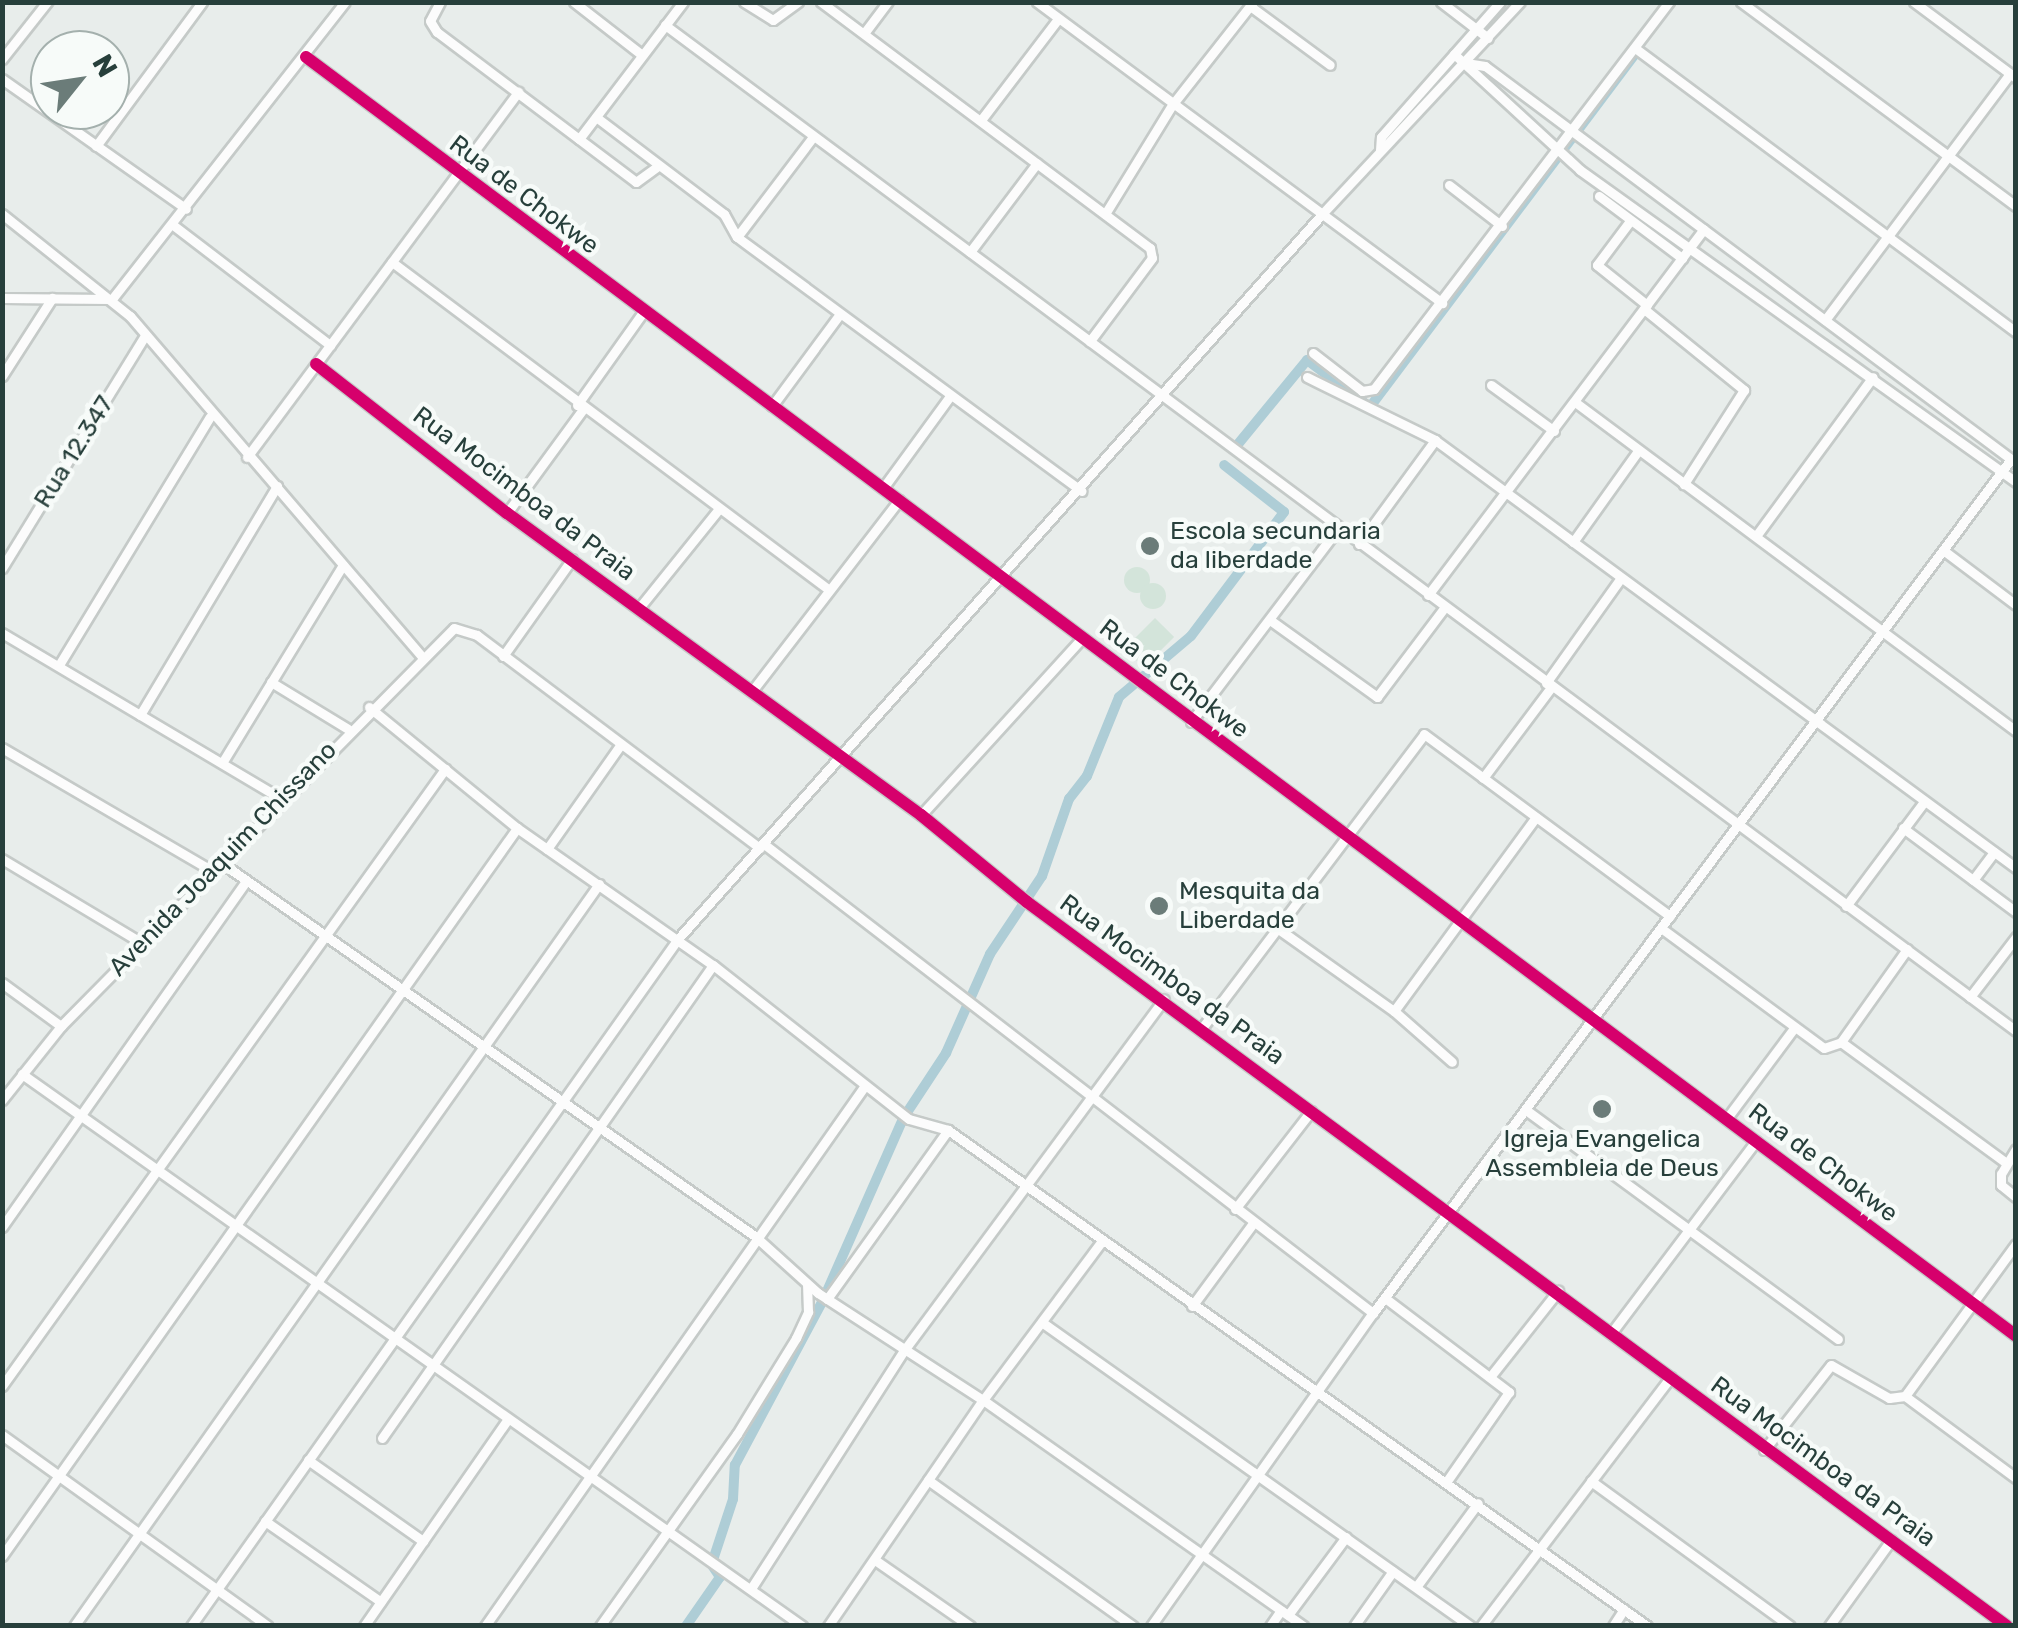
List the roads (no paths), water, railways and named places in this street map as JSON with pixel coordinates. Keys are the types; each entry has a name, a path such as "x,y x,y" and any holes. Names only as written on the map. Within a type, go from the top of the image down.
{"street":[{"path":"2,59 47,2"},
{"path":"96,146 202,2"},
{"path":"112,299 306,57 345,2"},
{"path":"440,2 430,22 437,32 636,182 658,166"},
{"path":"574,2 642,55"},
{"path":"580,139 684,2"},
{"path":"744,2 773,20 798,2"},
{"path":"821,2 1153,252 1090,340"},
{"path":"865,32 888,2"},
{"path":"1037,2 1442,304"},
{"path":"1440,2 1488,38"},
{"path":"1380,150 1382,138 1500,2 1512,13"},
{"path":"191,1626 677,940 1081,491 1322,214 1380,150 1432,101 1520,2"},
{"path":"1313,353 1362,391 1374,390 1562,148 1669,2"},
{"path":"1741,2 2016,206"},
{"path":"1825,320 1946,155 2013,76 1914,2"},
{"path":"1105,214 1172,105 1252,4 1330,65"},
{"path":"981,120 1058,20"},
{"path":"665,26 2016,1031"},
{"path":"1635,48 2016,332"},
{"path":"1454,54 1466,63 1475,80 1562,148 1580,170 1692,245 2016,482"},
{"name":"Rua de Chokwe","path":"306,57 455,173 883,488 2016,1336"},
{"path":"1151,1626 1316,1390 2013,461 1484,66 1466,63"},
{"path":"2,79 186,209"},
{"path":"247,457 518,92"},
{"path":"1421,92 1432,101"},
{"path":"596,117 724,214 737,237 1081,491"},
{"path":"737,237 813,137"},
{"path":"970,252 1037,163"},
{"path":"1449,185 1502,226"},
{"path":"1600,196 1682,258"},
{"path":"2,214 112,299 421,656"},
{"path":"1630,221 1597,265 1744,390 1684,484"},
{"path":"173,225 330,345"},
{"path":"1428,594 1506,496 1704,229"},
{"path":"392,262 580,407 828,589"},
{"path":"2,298 112,299"},
{"path":"2,376 52,298"},
{"path":"507,514 643,312"},
{"path":"772,406 839,315"},
{"name":"Rua 12.347","path":"2,568 145,336"},
{"name":"Rua Mocimboa da Praia","path":"316,364 507,514 921,815 1025,900 1450,1210 1764,1450 2007,1626"},
{"path":"1307,376 1434,440 1814,724 2016,868"},
{"path":"1756,536 1873,377"},
{"path":"1491,386 1554,431"},
{"path":"883,488 950,396"},
{"path":"1576,402 2016,731"},
{"path":"58,665 210,416"},
{"path":"1359,544 1434,440"},
{"path":"1573,542 1638,451"},
{"path":"140,714 277,486"},
{"path":"752,692 899,500"},
{"path":"640,608 718,510"},
{"path":"1192,722 1338,528"},
{"path":"1943,550 2016,604"},
{"path":"572,559 502,656 1066,1070 1087,1097 1373,1313"},
{"path":"222,763 344,565"},
{"path":"1483,778 1621,578"},
{"path":"1270,620 1377,697 1444,608"},
{"name":"Avenida Joaquim Chissano","path":"2,1100 60,1026 223,864 421,656 454,628 468,628 502,656"},
{"path":"2,632 284,800"},
{"path":"921,815 1082,638"},
{"path":"271,682 348,729"},
{"path":"369,707 516,828 713,965 908,1119 948,1130 1192,1306 1447,1480 1647,1626"},
{"path":"1202,1028 1424,734 1670,916"},
{"path":"546,849 621,744"},
{"path":"2,748 214,872"},
{"path":"2,1386 444,770"},
{"path":"1846,906 1923,803"},
{"path":"1394,1011 1536,818"},
{"path":"2,1556 239,1226 516,828"},
{"path":"1903,828 2016,912"},
{"path":"1973,880 1994,852"},
{"path":"2,859 142,943"},
{"path":"223,864 756,1237 827,1299 982,1400 1303,1626"},
{"path":"2,1226 246,882"},
{"path":"74,1626 320,1283 480,1046 600,884"},
{"path":"1277,928 1394,1011 1452,1062"},
{"path":"1661,928 1824,1048 1842,1042 1906,949"},
{"path":"1970,997 2016,937"},
{"path":"382,1438 713,965"},
{"path":"2,984 60,1026"},
{"path":"752,1587 905,1348 1022,1184 1164,999"},
{"path":"1727,1118 1794,1028"},
{"path":"1842,1042 2006,1162"},
{"path":"22,1074 802,1626"},
{"path":"484,1626 864,1086"},
{"path":"1526,1110 1838,1339"},
{"path":"1236,1209 1311,1111"},
{"path":"827,1299 948,1130"},
{"path":"1612,1332 1756,1140"},
{"path":"2016,1149 2006,1162 2002,1186 2016,1197"},
{"path":"1192,1306 1254,1222"},
{"path":"828,1626 982,1400 1102,1242"},
{"path":"1905,1396 2016,1244"},
{"path":"600,1626 796,1338 808,1312 808,1284"},
{"path":"1490,1377 1558,1291"},
{"path":"1385,1298 1509,1395 1447,1480"},
{"path":"1043,1324 1470,1626"},
{"path":"1764,1450 1831,1365 1888,1398 1905,1396 2016,1478"},
{"path":"1481,1626 1670,1376"},
{"path":"364,1626 508,1419"},
{"path":"2,1436 268,1626"},
{"path":"308,1460 423,1542"},
{"path":"928,1480 1133,1626"},
{"path":"1592,1482 1790,1626"},
{"path":"1416,1587 1478,1503"},
{"path":"265,1521 381,1602"},
{"path":"1270,1626 1346,1537"},
{"path":"1829,1626 1891,1540"},
{"path":"875,1560 970,1626"},
{"path":"1354,1626 1393,1571"},
{"path":"1613,1626 1624,1609"},
{"path":"245,1626 253,1614"}],"waterway":[{"path":"1641,46 1654,29"},
{"path":"1234,449 1307,360 1370,407 1636,53"},
{"path":"713,1560 733,1499 735,1465 824,1298 904,1117 946,1053 990,954 1042,876 1069,799 1087,776 1119,697 1191,636 1284,512 1224,465"},
{"path":"686,1626 720,1577 712,1565"}],"place":[{"name":"Escola secundaria da liberdade","path":"1150,546"},
{"name":"Mesquita da Liberdade","path":"1159,906"},
{"name":"Igreja Evangelica Assembleia de Deus","path":"1602,1109"}]}
